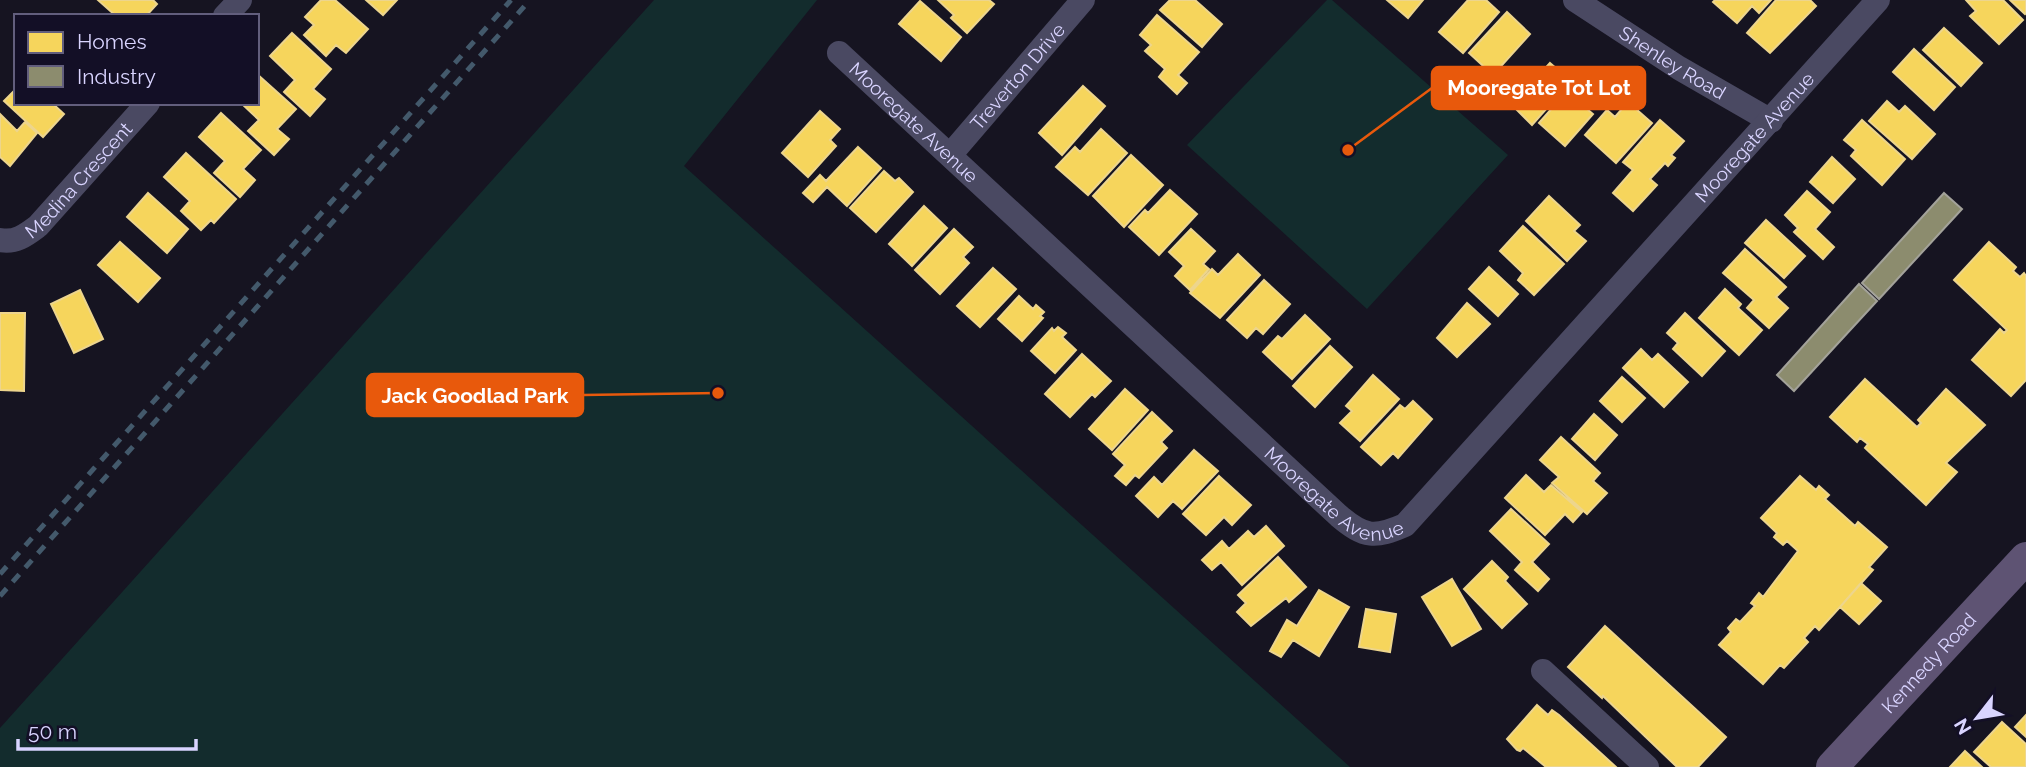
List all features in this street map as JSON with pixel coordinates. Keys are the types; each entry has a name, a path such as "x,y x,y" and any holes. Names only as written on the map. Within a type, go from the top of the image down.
{"main road":[{"name":"Kennedy Road","path":"1832,767 2026,558"}],"street":[{"name":"Treverton Drive","path":"951,154 1083,0"},
{"name":"Shenley Road","path":"1575,0 1679,68 1771,121"},
{"name":"Mooregate Avenue","path":"839,53 1339,516 1358,531 1381,535 1405,524 1878,0"},
{"name":"Medina Crescent","path":"0,240 8,242 24,237 38,226 146,105"},
{"path":"1543,671 1647,767"}],"green space":[{"path":"654,0 817,0 684,166 1350,767 0,767 0,728"},
{"path":"1327,0 1332,0 1508,155 1367,309 1187,145"}],"building: Homes":[{"path":"98,0 153,0 157,4 148,14 114,14"},
{"path":"321,0 335,0 368,29 346,53 336,45 326,56 304,35 314,25 305,17"},
{"path":"366,0 397,0 383,15"},
{"path":"938,0 989,0 994,4 967,33 951,18 954,15"},
{"path":"1170,0 1195,0 1222,24 1202,47 1160,10"},
{"path":"1387,0 1423,0 1408,18"},
{"path":"1468,0 1486,0 1499,12 1463,53 1439,32"},
{"path":"1771,0 1759,13 1752,6 1737,23 1713,2"},
{"path":"1776,0 1810,0 1816,6 1770,53 1747,33"},
{"path":"1966,0 2003,0 2023,20 1999,44 1970,16 1976,11"},
{"path":"2010,0 2026,0 2026,13 2025,14"},
{"path":"920,1 961,37 941,61 899,24"},
{"path":"1507,12 1530,34 1493,75 1469,53"},
{"path":"1157,15 1199,52 1178,75 1187,83 1177,94 1159,77 1165,69 1145,51 1151,45 1140,35"},
{"path":"1944,28 1982,63 1961,86 1923,50"},
{"path":"292,33 331,69 313,89 325,99 310,116 284,92 295,80 270,56"},
{"path":"1914,49 1955,87 1934,110 1893,72"},
{"path":"1550,63 1571,81 1532,125 1500,93 1522,68 1529,75 1534,69 1540,74"},
{"path":"259,76 296,109 277,129 289,139 274,155 248,131 259,120 243,105 259,105"},
{"path":"1577,80 1597,98 1587,109 1593,114 1565,146 1539,123"},
{"path":"1083,86 1105,106 1062,155 1039,133"},
{"path":"14,91 14,105 54,105 64,114 43,137 4,101"},
{"path":"1887,101 1899,112 1905,106 1935,134 1912,159 1869,121"},
{"path":"1628,102 1652,123 1616,163 1585,135 1607,110 1615,117"},
{"path":"820,111 840,129 830,140 836,146 808,177 782,153"},
{"path":"221,113 261,150 243,169 255,180 240,197 214,173 225,161 199,137"},
{"path":"0,114 17,131 25,122 37,133 10,166 0,157"},
{"path":"1660,120 1684,141 1671,155 1675,158 1668,166 1665,163 1650,179 1657,185 1633,211 1613,193 1633,170 1623,162"},
{"path":"1862,120 1905,159 1882,185 1851,156 1856,150 1844,140"},
{"path":"1101,129 1127,153 1088,195 1056,167 1075,147 1080,152"},
{"path":"858,147 881,168 847,206 827,187 813,202 803,193 820,175 826,181"},
{"path":"186,153 236,199 214,223 211,220 201,230 181,211 190,201 164,177"},
{"path":"1131,155 1163,185 1124,227 1093,196"},
{"path":"1832,157 1855,179 1833,203 1810,182"},
{"path":"884,171 895,181 899,178 913,192 876,232 850,208"},
{"path":"1170,190 1197,214 1159,255 1129,227 1145,210 1148,213"},
{"path":"1807,191 1830,212 1815,229 1834,247 1823,259 1794,232 1798,228 1785,215"},
{"path":"148,193 188,229 167,253 127,217"},
{"path":"1549,196 1580,225 1574,231 1586,241 1567,261 1526,221"},
{"path":"924,206 947,228 912,266 889,244"},
{"path":"1766,220 1805,256 1784,278 1745,243"},
{"path":"1523,226 1564,264 1534,295 1518,280 1523,273 1500,251"},
{"path":"954,229 973,247 963,257 969,263 940,294 915,270"},
{"path":"1191,229 1215,251 1203,264 1209,269 1190,290 1175,276 1184,266 1169,252"},
{"path":"120,242 160,278 138,302 98,265"},
{"path":"1989,242 2016,267 2013,271 2020,277 2024,273 2026,276 2026,380 2011,396 1972,360 2000,329 2004,333 2007,330 1954,280"},
{"path":"1745,249 1786,287 1776,297 1788,308 1769,328 1747,308 1754,300 1723,273"},
{"path":"1238,254 1260,275 1220,318 1190,293 1212,269 1218,275"},
{"path":"1489,267 1518,294 1498,316 1469,289"},
{"path":"993,268 1016,289 980,327 957,306"},
{"path":"1264,280 1290,304 1263,334 1256,328 1247,338 1227,320"},
{"path":"1725,289 1741,304 1738,308 1762,330 1739,355 1699,318"},
{"path":"80,290 103,339 74,353 51,304"},
{"path":"1019,296 1033,309 1036,305 1044,312 1040,316 1043,318 1022,341 998,319"},
{"path":"1467,303 1490,324 1457,357 1437,338"},
{"path":"0,313 25,313 24,391 0,390"},
{"path":"1685,313 1725,351 1702,376 1673,349 1678,343 1667,333"},
{"path":"1305,315 1330,339 1292,379 1263,352 1278,336 1282,339"},
{"path":"1058,327 1066,333 1062,337 1076,350 1055,373 1031,351 1052,328 1054,331"},
{"path":"1330,346 1352,367 1315,407 1293,386"},
{"path":"1641,349 1652,360 1658,354 1688,382 1664,407 1623,368"},
{"path":"1082,354 1111,381 1095,397 1092,394 1070,417 1045,394"},
{"path":"1373,375 1399,399 1360,441 1340,423 1352,411 1346,406"},
{"path":"1622,377 1645,398 1622,422 1600,401"},
{"path":"1865,379 1917,427 1921,423 1918,420 1946,389 1985,425 1946,463 1957,472 1926,505 1865,448 1868,444 1860,438 1857,442 1830,417"},
{"path":"1125,389 1148,410 1112,450 1089,429"},
{"path":"1413,401 1432,419 1398,458 1393,453 1381,465 1361,447 1400,405 1405,409"},
{"path":"1152,412 1172,431 1161,442 1167,448 1139,478 1135,475 1126,485 1115,476 1125,465 1113,454"},
{"path":"1594,414 1617,435 1595,460 1572,439"},
{"path":"1561,437 1600,473 1593,481 1607,493 1587,514 1552,483 1559,477 1540,460"},
{"path":"1194,450 1218,471 1182,509 1173,501 1158,517 1136,496 1154,477 1162,485"},
{"path":"1526,475 1544,492 1551,485 1582,512 1573,522 1565,514 1545,535 1505,498"},
{"path":"1219,476 1251,505 1232,525 1224,517 1206,535 1183,514"},
{"path":"1800,476 1816,490 1819,486 1829,495 1825,499 1855,526 1858,522 1887,547 1869,567 1873,570 1840,607 1819,630 1815,626 1804,638 1808,642 1784,668 1780,665 1763,684 1719,645 1731,632 1728,628 1736,619 1740,622 1755,606 1751,603 1759,593 1763,597 1798,551 1787,541 1783,545 1774,537 1777,533 1761,518"},
{"path":"1511,509 1549,544 1532,562 1549,579 1538,591 1515,570 1522,562 1490,531"},
{"path":"1266,526 1284,546 1242,585 1221,562 1212,570 1202,560 1222,541 1229,549 1248,531 1254,537"},
{"path":"1278,557 1306,587 1289,602 1286,598 1251,626 1237,612 1246,603 1238,595"},
{"path":"1492,561 1508,577 1505,581 1527,604 1502,628 1464,589"},
{"path":"1452,579 1481,629 1452,646 1422,597"},
{"path":"1861,583 1881,601 1859,624 1840,607"},
{"path":"1319,590 1349,607 1319,656 1293,640 1281,657 1270,651 1287,620 1297,626"},
{"path":"1366,609 1396,614 1390,652 1359,647"},
{"path":"1605,626 1726,737 1698,767 1677,767 1603,696 1602,698 1568,667"},
{"path":"1537,705 1548,715 1552,710 1559,715 1616,767 1546,767 1523,748 1517,750 1507,739"},
{"path":"2026,715 2026,737 2015,727"},
{"path":"2002,722 2026,744 2026,767 1991,767 1974,752"},
{"path":"1965,751 1982,767 1950,767"}],"building: Industry":[{"path":"1944,193 1962,209 1879,299 1862,283"},
{"path":"1859,284 1877,301 1794,391 1777,375"}],"railway":[{"path":"0,574 511,0"},
{"path":"0,596 530,0"}],"place":[{"name":"Mooregate Tot Lot","path":"1348,150"},
{"name":"Jack Goodlad Park","path":"718,393"}]}
